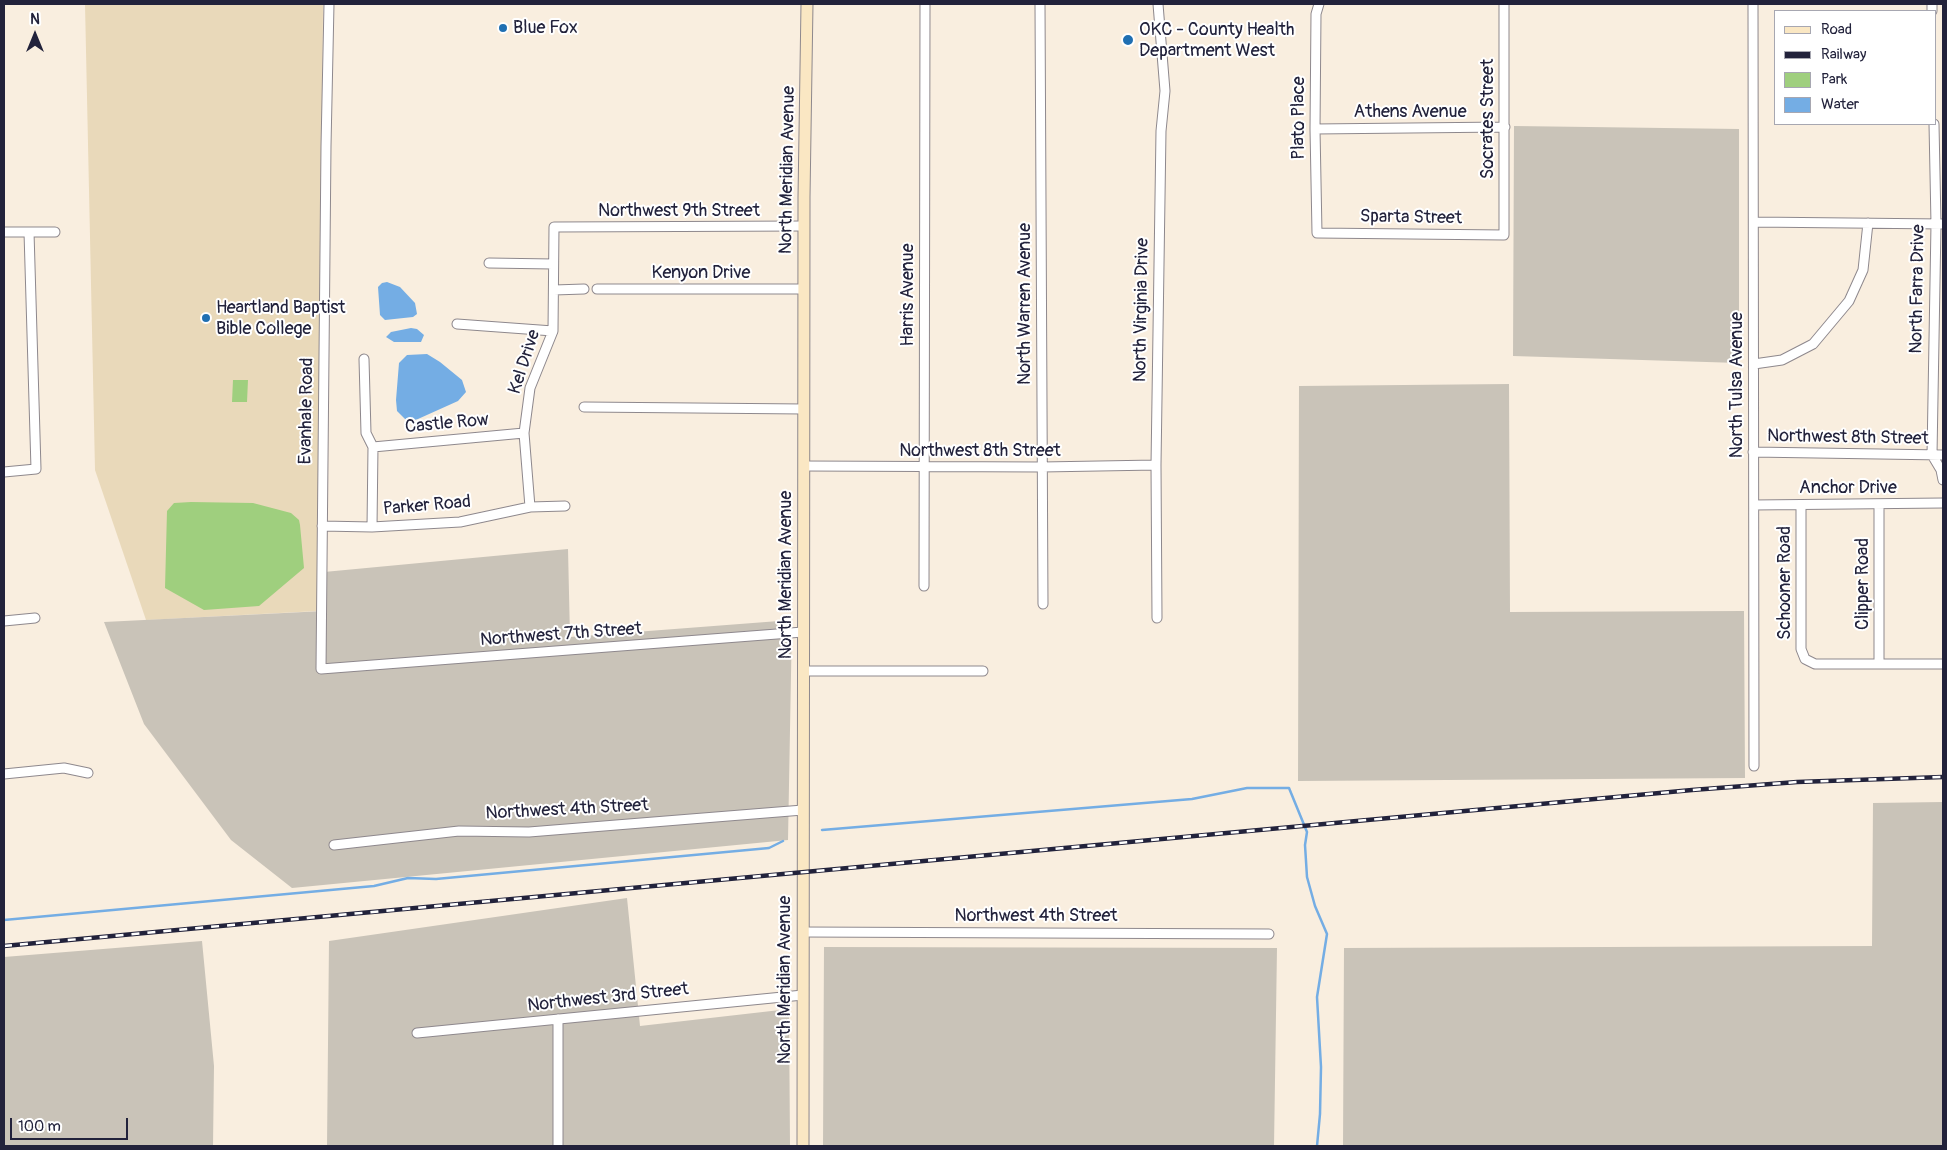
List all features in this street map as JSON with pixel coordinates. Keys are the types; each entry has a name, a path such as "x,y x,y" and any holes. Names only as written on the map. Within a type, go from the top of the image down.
{"main road":[{"name":"North Meridian Avenue","path":"803,1146 804,226 807,4"}],"street":[{"name":"Evanhale Road","path":"321,669 327,84 330,4"},
{"name":"Harris Avenue","path":"924,4 924,586"},
{"name":"North Warren Avenue","path":"1040,4 1043,604"},
{"name":"North Virginia Drive","path":"1157,618 1156,465 1161,125 1165,91 1158,4"},
{"name":"Plato Place","path":"1316,233 1316,14 1319,4"},
{"name":"Socrates Street","path":"1504,4 1504,235"},
{"name":"North Tulsa Avenue","path":"1752,4 1754,766"},
{"name":"North Farra Drive","path":"1932,455 1940,224 1934,125"},
{"name":"Athens Avenue","path":"1315,129 1505,127"},
{"path":"1754,222 1940,224"},
{"path":"1754,364 1782,360 1813,344 1849,301 1864,270 1868,223"},
{"name":"Northwest 9th Street","path":"554,227 804,226"},
{"name":"Kel Drive","path":"530,507 524,433 530,388 553,331 554,227"},
{"path":"4,232 54,232"},
{"path":"4,472 36,469 29,232"},
{"name":"Sparta Street","path":"1316,233 1504,235"},
{"path":"489,263 553,264"},
{"path":"554,290 584,289"},
{"name":"Kenyon Drive","path":"597,289 804,289"},
{"path":"457,324 553,331"},
{"path":"364,359 366,433 373,447 372,527"},
{"path":"584,408 804,409"},
{"name":"Castle Row","path":"373,447 524,433"},
{"name":"Northwest 8th Street","path":"1753,452 1943,455"},
{"path":"1932,455 1941,470 1943,480"},
{"name":"Northwest 8th Street","path":"804,466 1042,468 1156,465"},
{"name":"Anchor Drive","path":"1754,505 1943,503"},
{"name":"Schooner Road","path":"1802,505 1801,649 1805,659 1815,664 1879,663"},
{"name":"Clipper Road","path":"1879,505 1879,663"},
{"name":"Parker Road","path":"322,526 372,527 460,522 530,507 564,506"},
{"path":"4,621 35,618"},
{"name":"Northwest 7th Street","path":"321,669 803,632"},
{"path":"1879,663 1943,664"},
{"path":"803,671 983,671"},
{"path":"4,774 64,768 88,773"},
{"name":"Northwest 4th Street","path":"334,845 458,831 529,832 803,810"},
{"name":"Northwest 4th Street","path":"803,932 1269,934"},
{"name":"Northwest 3rd Street","path":"417,1033 803,995"},
{"path":"558,1019 558,1146"}],"shaded area":[{"name":"Heartland Baptist Bible College","path":"85,4 323,5 318,611 146,620 95,470"},
{"path":"1514,126 1739,129 1739,363 1513,356"},
{"path":"1509,384 1510,612 1744,611 1745,778 1298,781 1299,386"},
{"path":"568,549 570,637 792,620 788,840 292,888 231,840 144,724 104,622 324,611 324,572"},
{"path":"1943,802 1943,1146 1343,1146 1344,948 1872,946 1873,803"},
{"path":"627,898 640,1026 789,1009 790,1146 327,1146 329,941"},
{"path":"202,941 214,1066 213,1146 4,1146 4,957"},
{"path":"824,947 1277,948 1274,1146 823,1146"}],"green space":[{"path":"233,380 248,380 247,402 232,402"},
{"path":"174,503 253,503 291,513 299,520 304,568 259,606 204,610 165,588 167,511"}],"water":[{"path":"387,282 400,287 415,303 417,314 413,317 385,320 380,315 378,287 382,283"},
{"path":"411,328 417,329 424,335 421,342 394,342 386,337 391,332"},
{"path":"427,354 462,380 466,392 458,401 411,421 405,419 397,411 399,363 407,355"}],"waterway":[{"path":"822,830 1192,799 1247,788 1289,788 1307,832 1305,845 1307,877 1315,906 1327,934 1317,997 1321,1067 1317,1146"},
{"path":"4,920 374,886 408,878 436,879 769,848 783,841"}],"railway":[{"path":"4,946 1692,790 1797,782 1943,777"}],"place":[{"name":"Blue Fox","path":"503,28"},
{"name":"OKC - County Health Department West","path":"1128,40"},
{"name":"Heartland Baptist Bible College","path":"206,318"}]}
